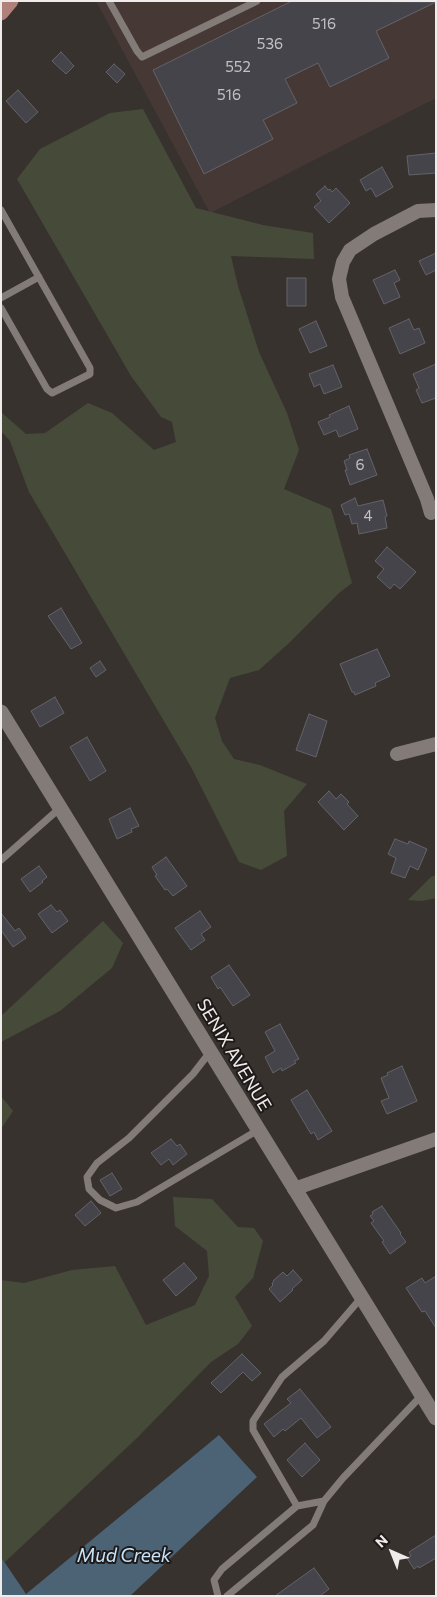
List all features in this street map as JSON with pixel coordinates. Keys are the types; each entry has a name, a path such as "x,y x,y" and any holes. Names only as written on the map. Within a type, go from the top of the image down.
{"main road":[{"path":"1,14 10,1"}],"street":[{"path":"433,511 342,297 339,279 343,262 350,250 374,234 418,211 436,210"},
{"name":"SENIX AVENUE","path":"1,712 436,1418"},
{"path":"397,754 436,744"},
{"path":"294,1189 436,1139"}],"lane":[{"path":"109,1 142,57 257,1"},
{"path":"1,210 90,368 90,374 52,393 47,389 1,308"},
{"path":"1,298 39,277"},
{"path":"1,860 60,808"},
{"path":"210,1052 193,1074 129,1138 97,1164 87,1177 89,1189 100,1200 116,1208 136,1202 258,1130"},
{"path":"296,1506 253,1430 253,1421 282,1377 324,1341 362,1298"},
{"path":"227,1596 313,1525 324,1501 343,1478 422,1396"},
{"path":"218,1596 214,1580 222,1570 296,1506 324,1501"}],"shaded area":[{"path":"96,1 436,1 436,98 210,213"}],"green space":[{"path":"143,109 196,208 263,225 313,233 314,259 231,256 238,286 259,352 287,413 299,450 284,489 331,509 352,583 339,593 259,670 230,678 215,718 222,741 234,759 260,765 307,784 284,811 287,856 261,870 239,862 191,767 29,492 10,441 1,431 1,412 26,434 45,433 88,403 112,413 154,450 176,442 172,422 161,417 131,376 17,179 40,149 110,113"},
{"path":"436,875 436,898 422,901 408,900 431,877"},
{"path":"103,921 123,943 112,968 60,1011 1,1042 1,1016"},
{"path":"1,1096 13,1111 1,1129"},
{"path":"173,1197 212,1199 238,1227 254,1228 263,1241 253,1278 235,1297 252,1326 238,1344 211,1362 137,1438 5,1562 1,1557 1,1280 24,1283 72,1270 115,1266 146,1325 195,1305 209,1276 207,1251 175,1226"}],"water":[{"name":"Mud Creek","path":"219,1435 257,1477 130,1596 1,1596 1,1557 26,1594"}],"building":[{"path":"292,1 436,2 376,31 389,58 330,87 318,63 285,79 297,103 263,120 273,139 204,174 153,70"},
{"path":"61,52 74,66 66,74 52,61"},
{"path":"114,64 125,74 117,83 106,72"},
{"path":"18,90 38,112 26,123 6,101"},
{"path":"436,153 436,173 409,175 407,156"},
{"path":"382,167 393,187 376,197 371,188 366,191 360,180"},
{"path":"325,186 332,192 336,188 350,203 329,223 314,207 321,201 316,194"},
{"path":"436,253 436,270 426,275 419,261"},
{"path":"395,270 400,280 394,283 400,297 384,304 373,280"},
{"path":"287,278 306,278 306,306 287,306"},
{"path":"409,319 414,330 419,328 425,343 400,354 389,328"},
{"path":"316,321 327,346 310,353 299,329"},
{"path":"436,364 436,398 422,403 416,390 419,388 413,374"},
{"path":"333,365 342,387 324,394 320,384 314,387 309,374"},
{"path":"349,406 358,429 339,437 336,430 324,435 318,422"},
{"path":"367,449 377,475 350,485 344,461 350,458 349,455"},
{"path":"355,498 358,506 383,500 387,516 385,517 387,528 359,534 357,523 352,524 349,514 345,515 341,505"},
{"path":"387,547 416,572 400,589 394,584 390,589 377,577 384,569 375,561"},
{"path":"61,608 82,643 71,649 48,616"},
{"path":"377,649 390,676 375,683 376,686 355,695 340,664"},
{"path":"100,661 106,670 96,677 90,668"},
{"path":"55,697 64,713 40,727 31,711"},
{"path":"309,714 327,721 316,757 296,750"},
{"path":"87,737 106,771 90,781 70,747"},
{"path":"329,791 336,799 341,794 358,816 344,830 318,802"},
{"path":"130,808 139,826 131,829 132,832 117,839 109,819"},
{"path":"395,839 408,844 409,841 427,849 418,870 410,866 405,878 391,873 396,858 388,854"},
{"path":"166,857 187,886 173,896 167,889 165,890 155,876 157,875 152,867"},
{"path":"39,866 47,877 30,892 21,879"},
{"path":"51,905 57,912 60,910 68,921 52,933 38,914"},
{"path":"200,911 211,927 201,934 205,940 191,950 175,928"},
{"path":"1,913 15,931 19,928 26,938 13,947 1,930"},
{"path":"229,965 250,995 233,1006 220,987 218,989 211,977"},
{"path":"280,1024 299,1059 294,1061 296,1063 282,1071 281,1068 273,1073 265,1057 275,1051 265,1032"},
{"path":"402,1066 417,1101 387,1114 381,1101 389,1098 381,1078"},
{"path":"307,1090 332,1131 318,1140 314,1132 311,1134 291,1100"},
{"path":"171,1139 177,1146 180,1144 187,1154 173,1165 169,1159 161,1165 151,1153"},
{"path":"112,1173 122,1189 110,1196 100,1180"},
{"path":"91,1201 101,1213 85,1226 75,1215"},
{"path":"382,1206 406,1242 390,1254 382,1242 384,1241 371,1223 374,1221 370,1216 373,1214 372,1212"},
{"path":"184,1263 197,1278 176,1296 163,1280"},
{"path":"293,1270 302,1280 280,1302 269,1289 273,1285 274,1280 283,1272 287,1276"},
{"path":"436,1276 436,1328 425,1311 422,1312 406,1288 422,1278 425,1283"},
{"path":"242,1354 261,1373 252,1381 243,1372 221,1393 211,1383"},
{"path":"300,1389 331,1427 317,1438 301,1418 274,1437 264,1424 291,1403 287,1399"},
{"path":"305,1443 320,1460 302,1477 287,1460"},
{"path":"436,1535 436,1558 414,1569 407,1558 411,1556 409,1552"},
{"path":"314,1568 329,1589 320,1596 275,1596"}]}
